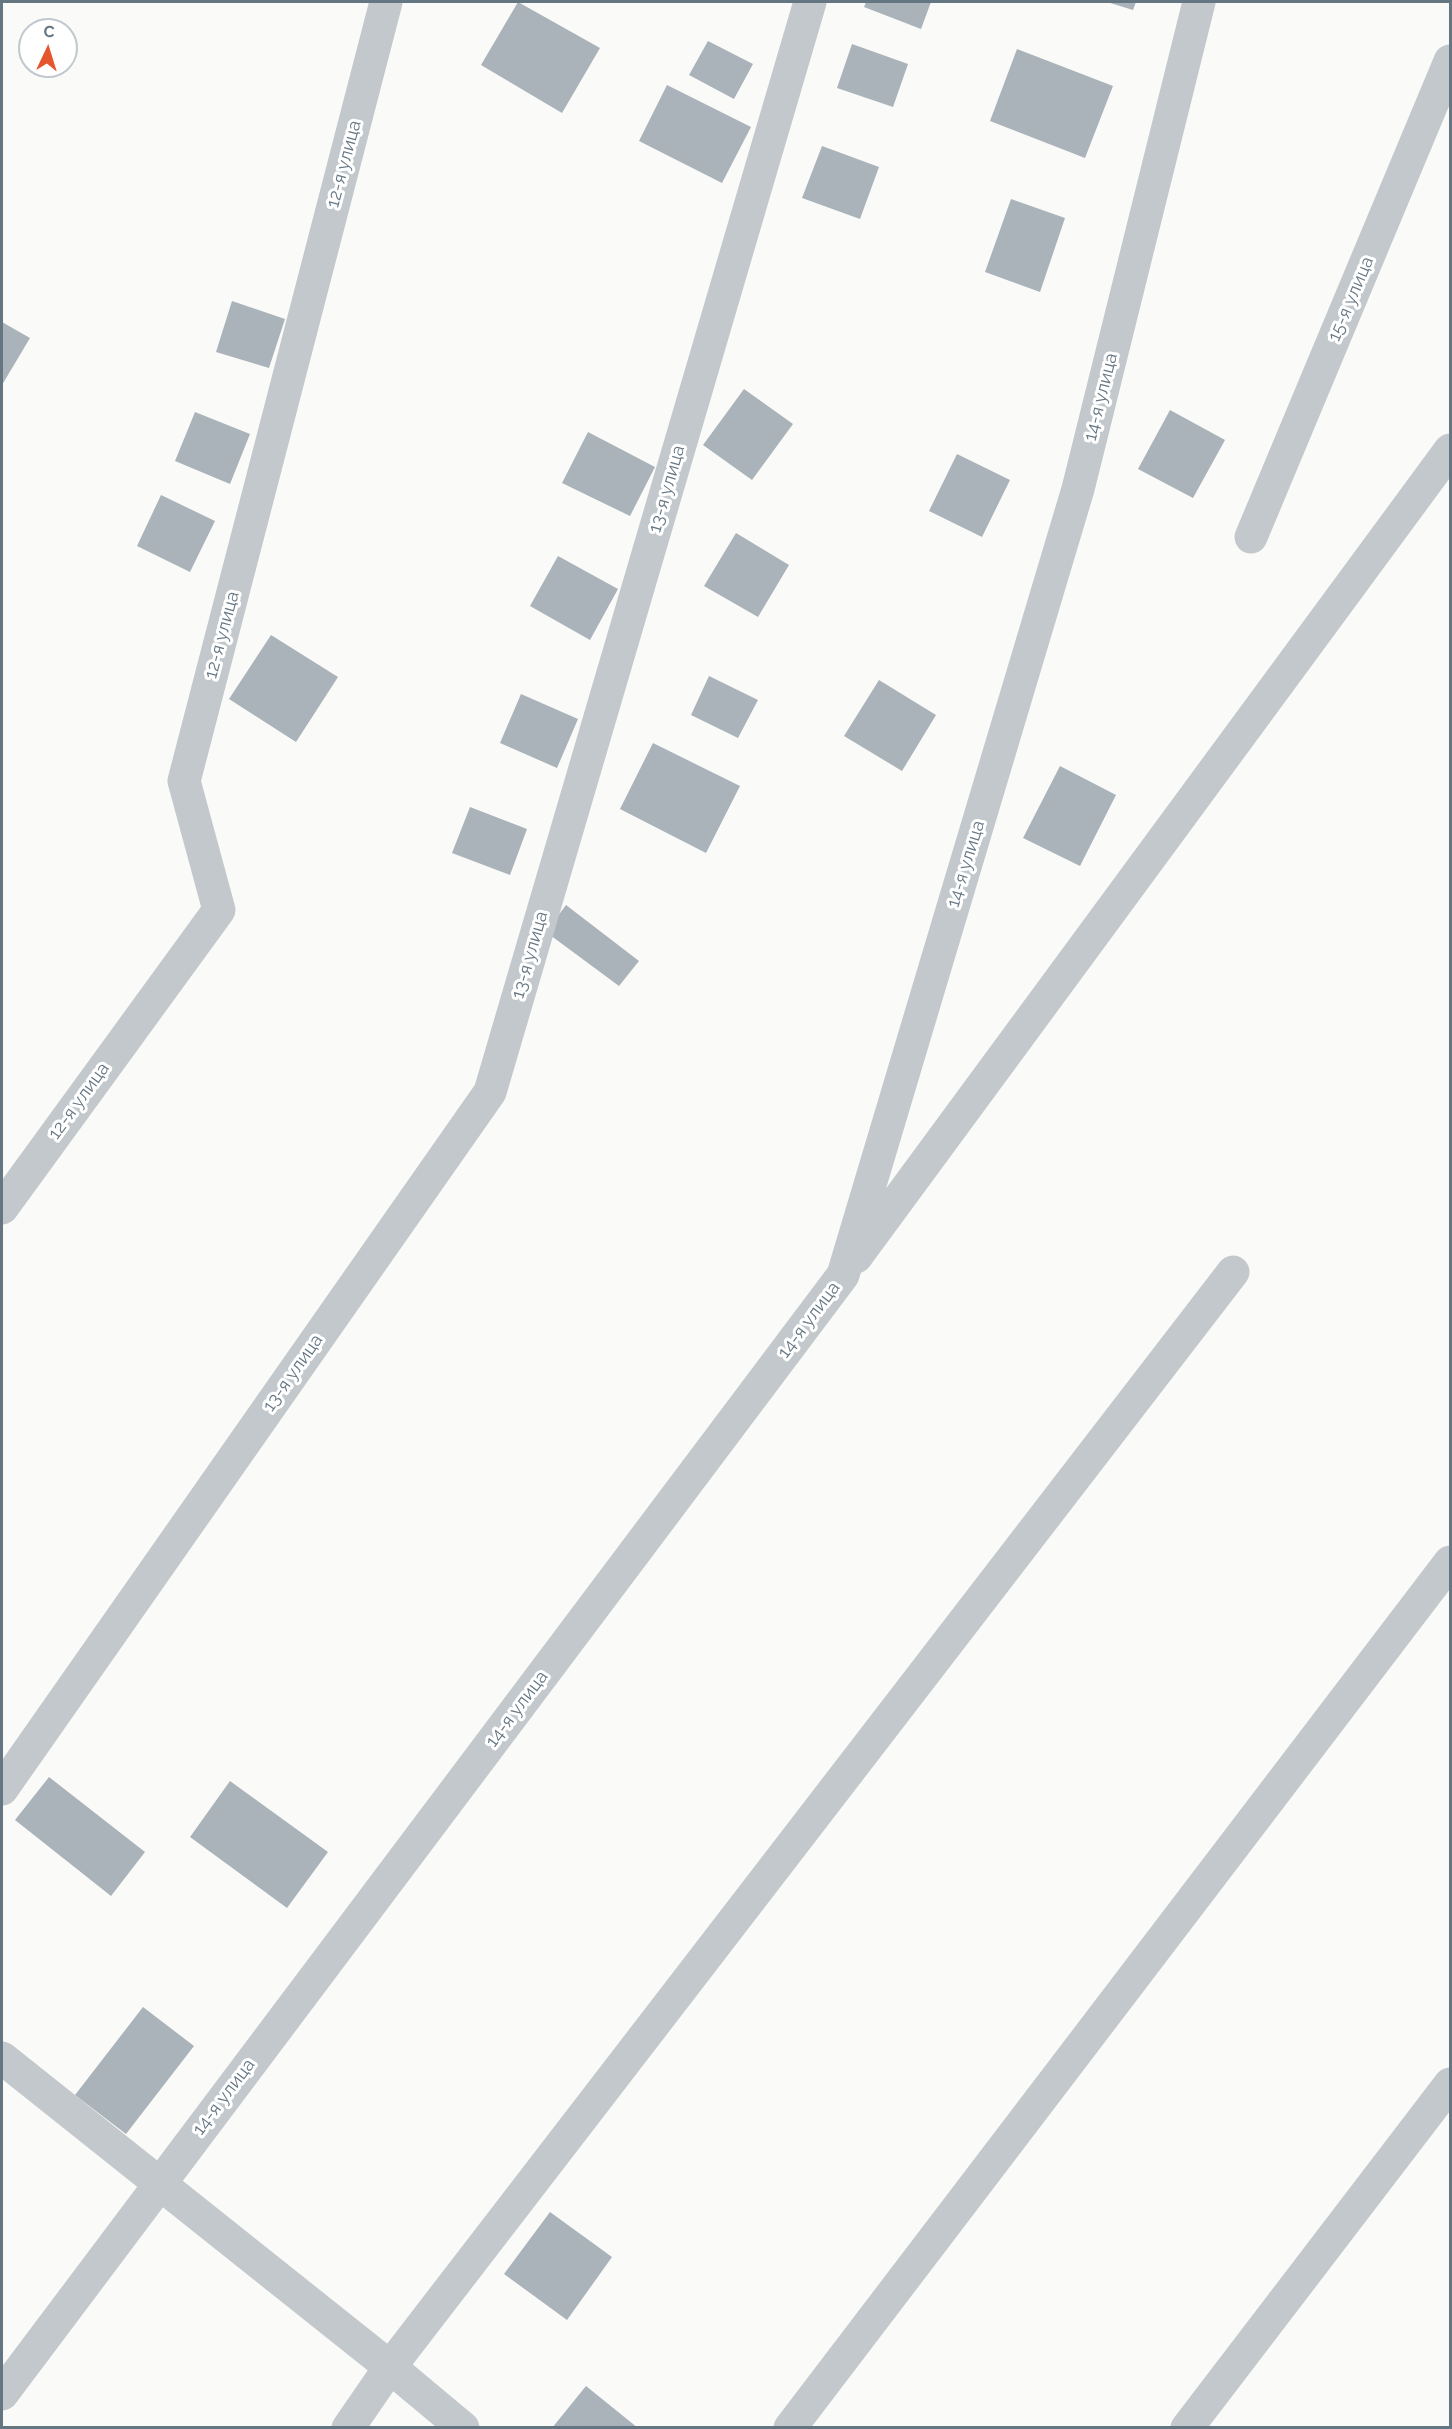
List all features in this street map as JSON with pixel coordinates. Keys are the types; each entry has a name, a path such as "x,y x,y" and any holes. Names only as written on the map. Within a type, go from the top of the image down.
{"street":[{"name":"12-я улица","path":"2,1208 219,910 184,781 386,2"},
{"name":"13-я улица","path":"2,1789 490,1092 810,2"},
{"name":"14-я улица","path":"2,2394 843,1275 1077,489 1199,2"},
{"name":"15-я улица","path":"1251,537 1450,61"},
{"path":"843,1275 1450,450"},
{"path":"348,2427 390,2367 1233,1272"},
{"path":"790,2427 1450,1562"},
{"path":"2,2058 463,2427"},
{"path":"1187,2427 1450,2084"}],"building":[{"path":"518,2 600,48 562,113 481,65"},
{"path":"866,2 931,2 921,29 864,7"},
{"path":"1107,2 1136,2 1133,10"},
{"path":"708,41 753,64 734,99 689,75"},
{"path":"852,44 908,64 893,107 837,88"},
{"path":"1017,49 1113,86 1085,158 990,121"},
{"path":"667,85 751,127 722,183 639,141"},
{"path":"822,146 879,167 860,219 802,198"},
{"path":"1011,199 1065,218 1040,292 985,272"},
{"path":"232,301 285,319 269,368 216,352"},
{"path":"2,322 30,338 2,385"},
{"path":"744,389 793,424 752,480 703,445"},
{"path":"1170,410 1225,440 1193,498 1138,469"},
{"path":"195,412 250,434 230,484 175,461"},
{"path":"588,432 655,467 630,516 562,483"},
{"path":"957,454 1010,480 982,537 929,511"},
{"path":"161,495 215,521 190,572 137,546"},
{"path":"736,533 789,565 758,617 704,586"},
{"path":"558,556 618,589 590,640 530,606"},
{"path":"271,635 338,677 296,742 229,699"},
{"path":"709,676 758,700 738,738 691,715"},
{"path":"879,680 936,715 902,771 844,736"},
{"path":"521,694 578,719 557,768 500,743"},
{"path":"653,743 740,786 706,853 620,809"},
{"path":"1060,766 1116,795 1080,866 1023,838"},
{"path":"470,807 527,829 510,875 452,853"},
{"path":"566,905 639,961 619,986 546,932"},
{"path":"49,1777 145,1852 111,1896 15,1820"},
{"path":"230,1781 328,1852 287,1908 190,1837"},
{"path":"143,2007 194,2046 126,2134 75,2095"},
{"path":"550,2212 612,2257 567,2320 504,2274"},
{"path":"586,2386 638,2428 552,2428"}]}
